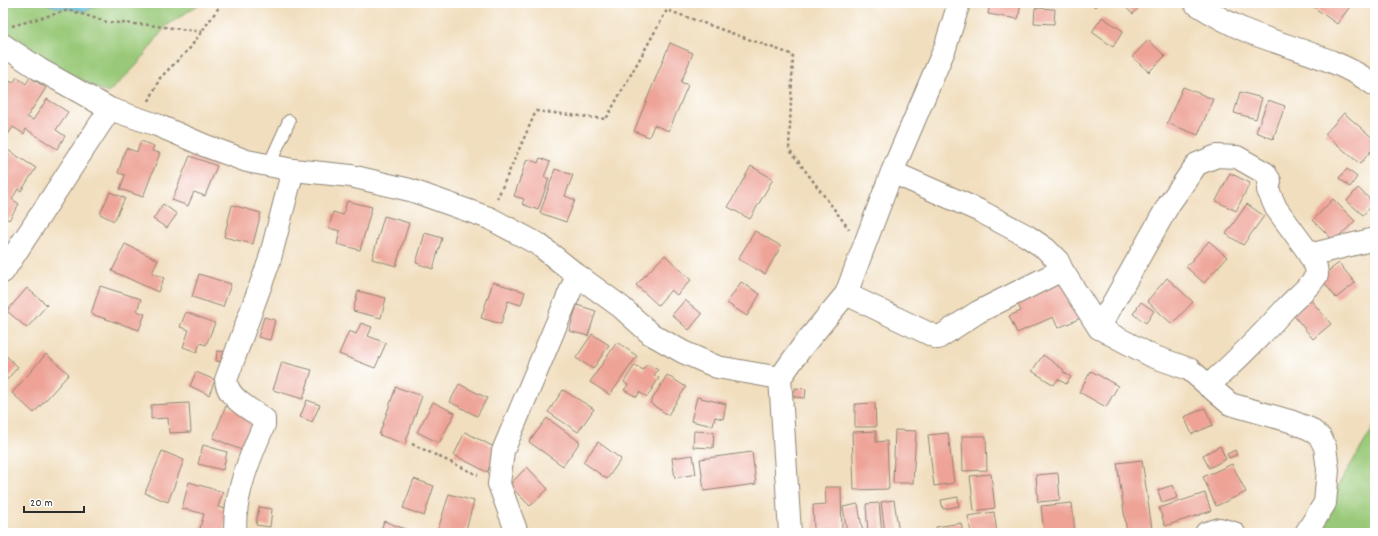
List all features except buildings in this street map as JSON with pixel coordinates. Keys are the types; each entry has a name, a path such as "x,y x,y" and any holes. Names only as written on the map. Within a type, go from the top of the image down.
{"street":[{"path":"790,533 780,378 802,348 846,294 892,172 945,48 959,3"},
{"path":"1195,3 1218,18 1249,32 1317,55 1358,73 1375,85"},
{"path":"7,36 39,69 110,109 141,119 206,146 247,160 269,165 293,170 351,176 410,190 489,218 538,244 576,275 621,307 651,334 683,352 718,367 780,378"},
{"path":"3,272 110,109"},
{"path":"1099,328 1169,204 1197,164 1217,156 1237,157 1265,173 1270,181 1268,190 1276,208 1309,255 1316,267 1317,275 1312,284 1286,308 1252,345 1208,386"},
{"path":"235,533 235,516 242,481 264,425 264,419 232,396 226,388 226,380 270,262 293,170"},
{"path":"892,172 980,211 1027,236 1046,249 1058,261 1062,270 1099,328 1152,356 1189,369 1230,404 1290,421 1310,429 1320,437 1325,447 1328,470 1325,503 1306,533"},
{"path":"1309,255 1375,239"},
{"path":"846,294 938,338 978,312 1062,270"},
{"path":"517,533 499,484 503,451 576,275"},
{"path":"1206,533 1220,529 1234,533"}],"lane":[{"path":"269,165 289,121"}],"path":[{"path":"141,119 160,78 190,48 203,32 222,3"},
{"path":"7,36 69,10 108,22 149,25 203,32"},
{"path":"489,218 536,111 606,119 667,10 793,55 788,149 863,248"},
{"path":"412,444 499,484"}],"green space":[{"path":"3,3 67,3 86,11 101,3 201,3 166,26 136,66 108,93 67,72 3,31"},
{"path":"1375,425 1375,533 1309,533"}],"water":[{"path":"46,3 100,3 86,11 55,7"}]}
